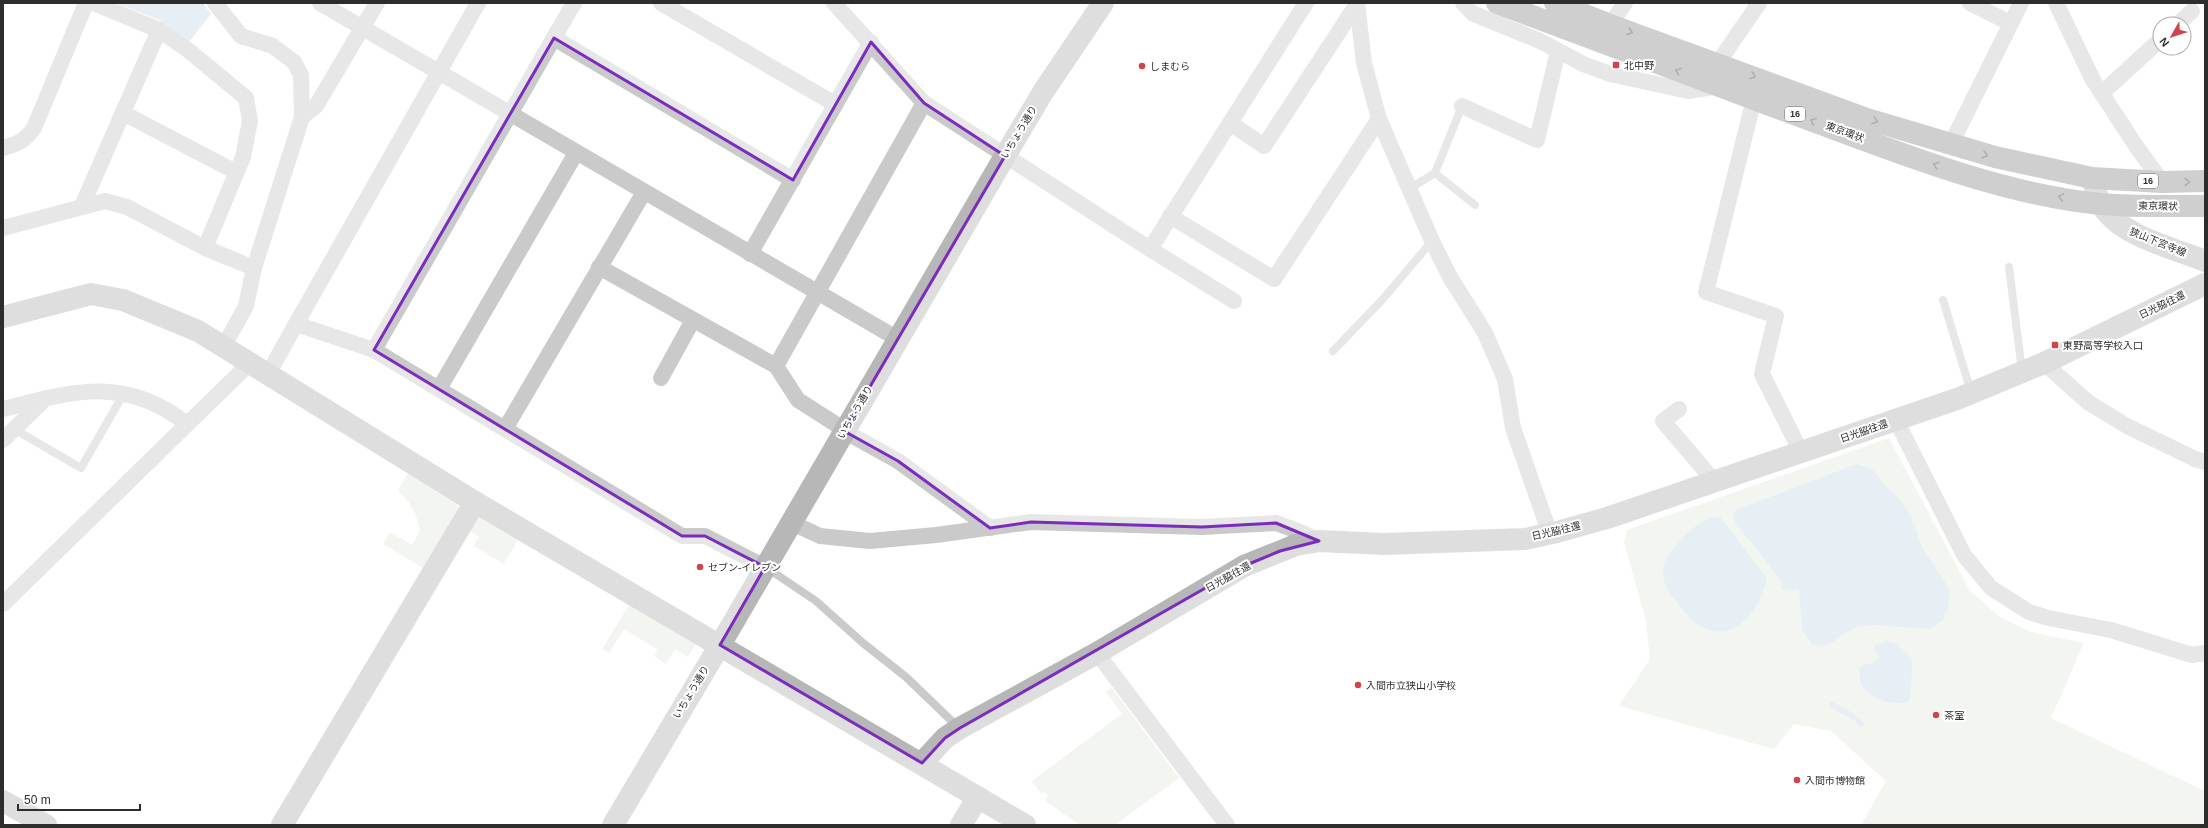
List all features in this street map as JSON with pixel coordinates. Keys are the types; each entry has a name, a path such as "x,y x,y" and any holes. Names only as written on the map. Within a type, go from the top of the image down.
{"highway":[{"name":"東京環状","path":"1497,3 1754,99 1943,167 2037,192 2100,204 2205,206"},
{"name":"東京環状","path":"1555,3 1610,25 1867,119 1951,144 2044,169 2092,178 2162,182 2205,181"}],"street":[{"path":"3,148 16,145 27,138 34,128 86,3"},
{"path":"94,3 159,30 188,50 246,98 250,121 243,157 205,248"},
{"path":"215,3 241,36 273,46 294,62 301,75 302,117 254,268 246,306 224,346"},
{"path":"320,3 361,29 898,339"},
{"path":"302,117 316,106 377,3"},
{"path":"3,604 187,424 259,368 296,324 478,3"},
{"path":"374,350 574,3"},
{"path":"661,3 835,104"},
{"path":"834,3 871,42 924,103 1150,249 1234,301"},
{"name":"いちょう通り","path":"613,825 720,645 790,522 1043,92 1103,3"},
{"path":"1150,249 1306,3"},
{"path":"1463,3 1472,13 1540,41 1583,64 1610,74 1688,91 1719,86"},
{"path":"1610,25 1625,3"},
{"path":"1718,64 1759,3"},
{"path":"1970,3 2010,23"},
{"path":"1951,144 2020,3"},
{"path":"2056,3 2093,80 2136,146 2162,182"},
{"path":"1230,123 1264,146 1357,4"},
{"path":"1357,4 1364,63 1379,119 1432,241 1450,277 1485,333 1505,379 1513,428 1550,534"},
{"path":"2187,16 2192,11"},
{"path":"82,206 159,30"},
{"path":"554,38 793,180"},
{"path":"750,254 871,42"},
{"path":"2102,93 2152,47"},
{"path":"1462,106 1538,140 1558,50"},
{"path":"1754,99 1706,292 1776,316 1762,374 1801,452"},
{"path":"776,366 924,103"},
{"path":"123,113 236,172"},
{"path":"1170,216 1274,280 1379,119"},
{"path":"439,389 576,153"},
{"name":"狭山下宮寺線","path":"2092,178 2100,204 2111,218 2130,231 2205,261"},
{"path":"505,429 644,192"},
{"path":"3,228 105,201 127,207 205,248 254,268"},
{"path":"599,267 776,366 798,400 834,423 844,432 898,460 990,528"},
{"name":"日光脇往還","path":"922,763 945,738 960,728 1097,653 1244,566 1280,551 1318,541 1384,544 1525,539 1550,534 1607,518 1971,393 2044,363 2205,284"},
{"path":"3,318 91,294 123,300 198,331 475,502 922,763 1025,825"},
{"path":"661,378 693,320"},
{"path":"296,324 374,350 682,536 705,536 765,567"},
{"path":"2044,363 2089,403 2127,426 2195,459 2205,462"},
{"path":"3,409 64,393 97,390 124,393 148,401 172,412 187,424"},
{"path":"3,440 46,398"},
{"path":"1679,409 1663,421 1714,481"},
{"path":"1896,420 1964,554 1991,588 2029,612 2048,618 2111,630 2192,655 2205,653"},
{"path":"282,825 475,502"},
{"path":"790,522 820,536 870,541 936,535 1031,522 1202,527 1276,523 1298,530 1318,541"},
{"path":"1097,653 1227,825"},
{"path":"961,825 978,797"},
{"path":"3,801 46,825"}],"lane":[{"path":"1409,189 1435,173 1462,106"},
{"path":"1435,173 1475,205"},
{"path":"1334,351 1382,300 1432,241"},
{"path":"2009,267 2022,371"},
{"path":"1943,300 1971,393"},
{"path":"14,429 81,468 124,393"},
{"path":"765,567 816,601 863,643 906,678 960,728"}],"highlighted area":[{"path":"554,38 793,180 871,42 924,103 1005,156 844,431 898,461 990,528 1031,522 1202,527 1276,523 1319,541 1280,551 1244,566 960,728 945,738 922,763 720,645 765,567 705,536 682,536 374,350"}],"shaded area":[{"path":"1889,438 1970,591 2000,617 2031,632 2084,643 2051,718 2205,791 2205,825 1861,825 1886,781 1831,731 1794,724 1774,749 1619,706 1650,659 1646,621 1624,542 1627,530"},
{"path":"409,472 455,499 459,509 423,568 383,544 390,532 412,545 420,531 413,509 398,490"},
{"path":"482,516 519,538 504,564 473,546 479,537 466,529 473,519"},
{"path":"631,602 697,643 688,657 675,649 666,664 654,656 658,650 624,629 609,653 602,649"},
{"path":"1112,688 1179,778 1115,825 1082,825 1075,822 1044,800 1048,796 1046,793 1041,794 1032,781 1122,714 1106,692"}],"water":[{"path":"116,3 203,3 211,14 188,43 159,20"},
{"path":"1857,464 1868,467 1875,472 1887,488 1895,494 1908,510 1923,549 1945,582 1950,593 1948,607 1943,620 1930,629 1875,625 1859,626 1846,632 1828,645 1817,646 1812,644 1802,630 1799,589 1782,590 1781,582 1735,522 1733,514 1736,510"},
{"path":"1714,517 1720,517 1767,578 1759,601 1745,621 1736,627 1725,631 1713,631 1700,626 1686,614 1665,585 1663,570 1666,560 1680,541 1700,523"},
{"path":"1886,641 1897,644 1912,659 1911,689 1908,702 1895,703 1881,700 1864,689 1860,682 1859,668 1864,664 1872,664 1879,657 1873,646"},
{"path":"1830,701 1848,710 1865,723 1860,728 1855,721 1830,707"}],"place":[{"name":"北中野","path":"1616,65"},
{"name":"しまむら","path":"1142,66"},
{"name":"東野高等学校入口","path":"2055,345"},
{"name":"セブン-イレブン","path":"700,567"},
{"name":"入間市立狭山小学校","path":"1358,685"},
{"name":"茶室","path":"1936,715"},
{"name":"入間市博物館","path":"1797,780"}]}
